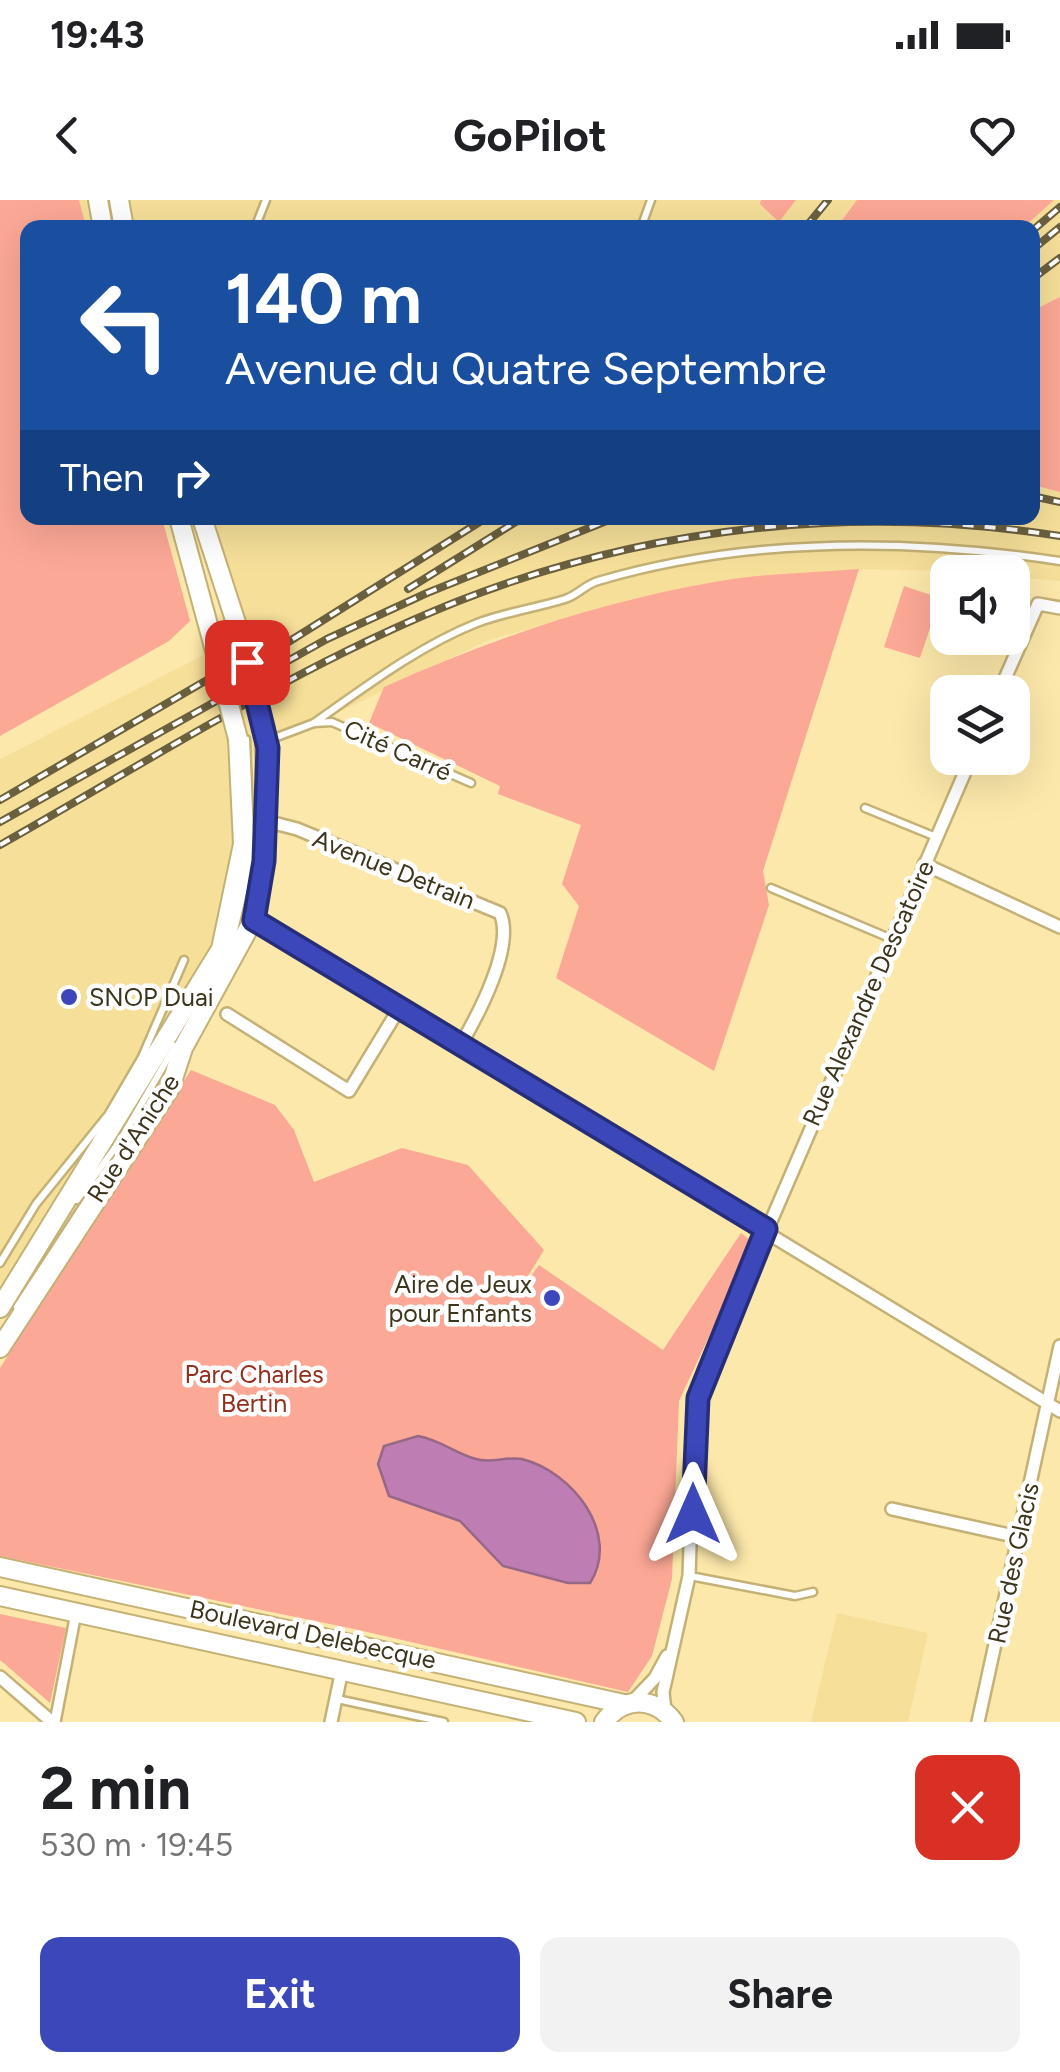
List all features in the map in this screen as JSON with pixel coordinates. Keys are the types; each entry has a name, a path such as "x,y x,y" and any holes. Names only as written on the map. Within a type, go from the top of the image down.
{"main road":[{"name":"Rue d'Aniche","path":"0,1308 216,960 239,876 244,833 242,738 181,525"},
{"name":"Rue d'Aniche","path":"0,1348 161,1103 178,1071 183,1048 249,927 261,892 266,822 263,733 234,630 197,525"},
{"name":"Boulevard Delebecque","path":"0,1567 628,1703 648,1702 672,1718"},
{"name":"Boulevard Delebecque","path":"0,1596 576,1722"},
{"path":"604,1722 628,1703"}],"street":[{"path":"1007,675 1038,604 1060,608"},
{"name":"Rue Alexandre Descatoire","path":"679,1624 688,1576 698,1398 766,1229 963,775"},
{"name":"Avenue Detrain","path":"266,822 297,830 500,913 503,930 487,1000 461,1044"},
{"path":"924,864 1060,927"},
{"path":"249,927 400,1007 1060,1411"},
{"path":"227,1014 349,1091 400,1007"},
{"name":"Rue des Glacis","path":"978,1722 1060,1346"},
{"path":"892,1509 1018,1538"},
{"path":"0,1678 54,1722 76,1612"},
{"path":"628,1703 659,1672 679,1624"},
{"path":"672,1718 663,1692 679,1624"},
{"path":"331,1722 342,1670"}],"lane":[{"path":"196,525 217,643"},
{"path":"314,723 372,682 474,624 566,599 592,582 666,565 780,549 870,544 963,547 1060,561"},
{"name":"Cité Carré","path":"263,733 314,723 346,726 472,783"},
{"path":"249,927 258,859 263,733"},
{"path":"0,1322 77,1199 129,1127 210,990 232,941 252,846 242,738"},
{"path":"865,808 936,837"},
{"path":"771,888 892,939"},
{"path":"0,1262 36,1204 108,1114 142,1057 184,960"},
{"path":"0,1334 82,1203 125,1146 183,1048"},
{"path":"688,1576 795,1596 813,1592"},
{"path":"336,1699 444,1722"}],"shaded area":[{"path":"79,200 1060,200 1060,581 1030,578 1030,555 930,555 930,570 859,569 636,598 486,641 239,760 228,898 208,964 0,1294 0,759 247,633 197,525 1040,525 1040,220 84,220"},
{"path":"418,1436 482,1460 522,1459 558,1477 574,1491 596,1526 598,1564 590,1583 568,1583 503,1566 460,1521 389,1496 378,1464 384,1446"},
{"path":"837,1613 928,1633 908,1722 811,1722"}],"green space":[{"path":"0,200 79,200 84,220 20,220 20,525 164,525 190,621 169,641 0,736"},
{"path":"761,200 796,200 781,220 760,204"},
{"path":"857,200 1054,200 1032,220 842,220"},
{"path":"1060,297 1060,492 1040,487 1040,307"},
{"path":"859,569 763,871 769,905 714,1071 556,978 579,906 562,884 581,825 498,794 500,786 369,723 384,687 549,623 633,599 720,581"},
{"path":"904,586 930,595 930,628 920,658 884,647"},
{"name":"Parc Charles Bertin","path":"191,1070 275,1105 294,1130 314,1182 402,1148 468,1165 544,1250 512,1302 539,1265 663,1350 741,1233 753,1242 679,1401 672,1579 652,1656 628,1692 354,1629 0,1556 0,1368"},
{"path":"0,1614 66,1628 50,1703 0,1660"}],"railway":[{"path":"812,220 828,200"},
{"path":"1040,224 1060,207"},
{"path":"1040,243 1060,227"},
{"path":"1040,273 1060,258"},
{"path":"1040,498 1060,502"},
{"path":"274,651 475,525"},
{"path":"408,589 511,525"},
{"path":"0,822 327,639 427,593 597,525"},
{"path":"0,845 281,685 456,602 603,555 678,539 800,525"},
{"path":"953,525 1060,536"},
{"path":"0,800 281,637"}],"place":[{"name":"SNOP Duai","path":"69,997"},
{"name":"Aire de Jeux pour Enfants","path":"552,1298"}],"route":[{"path":"247,662 268,748 264,774 264,861 254,920 766,1229 709,1362 698,1398 693,1437 693,1514"}]}
